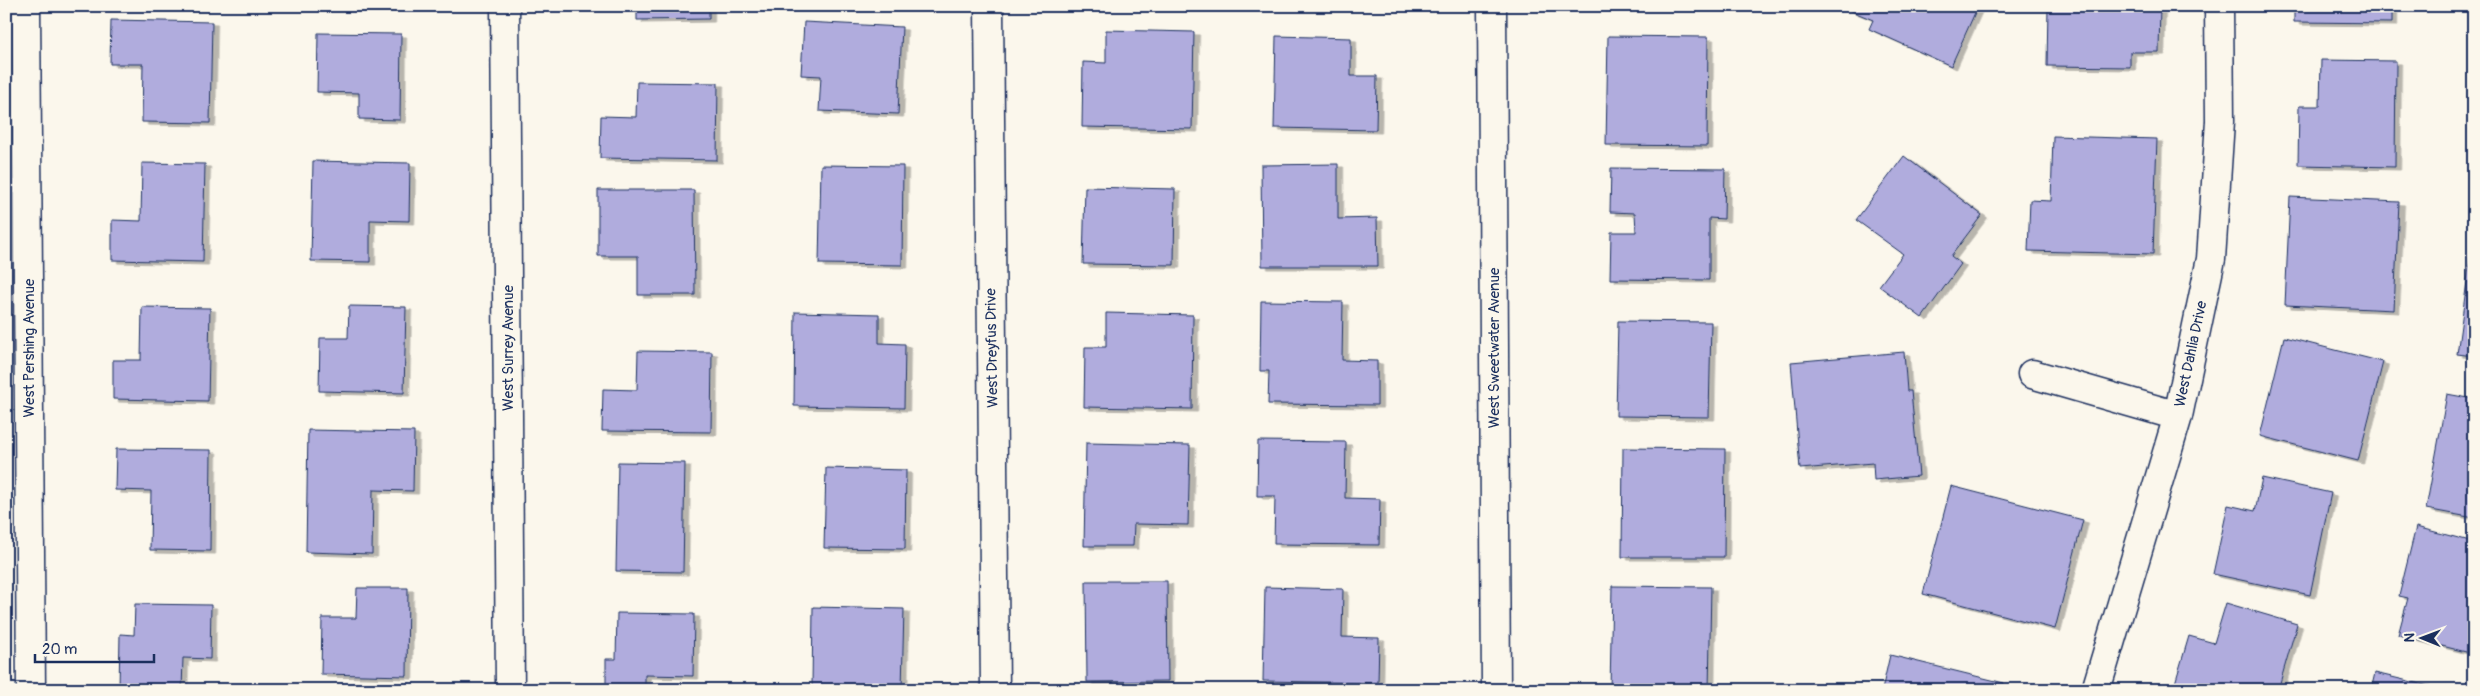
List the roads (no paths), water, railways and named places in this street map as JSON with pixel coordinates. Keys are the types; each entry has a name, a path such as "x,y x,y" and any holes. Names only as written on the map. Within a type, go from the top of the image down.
{"street":[{"name":"West Pershing Avenue","path":"26,6 17,263 31,690"},
{"name":"West Surrey Avenue","path":"505,6 510,690"},
{"name":"West Dreyfus Drive","path":"989,6 995,690"},
{"name":"West Sweetwater Avenue","path":"1492,6 1496,690"},
{"name":"West Dahlia Drive","path":"2096,690 2178,416 2211,259 2220,121 2219,6"},
{"path":"2032,374 2178,416"}]}
